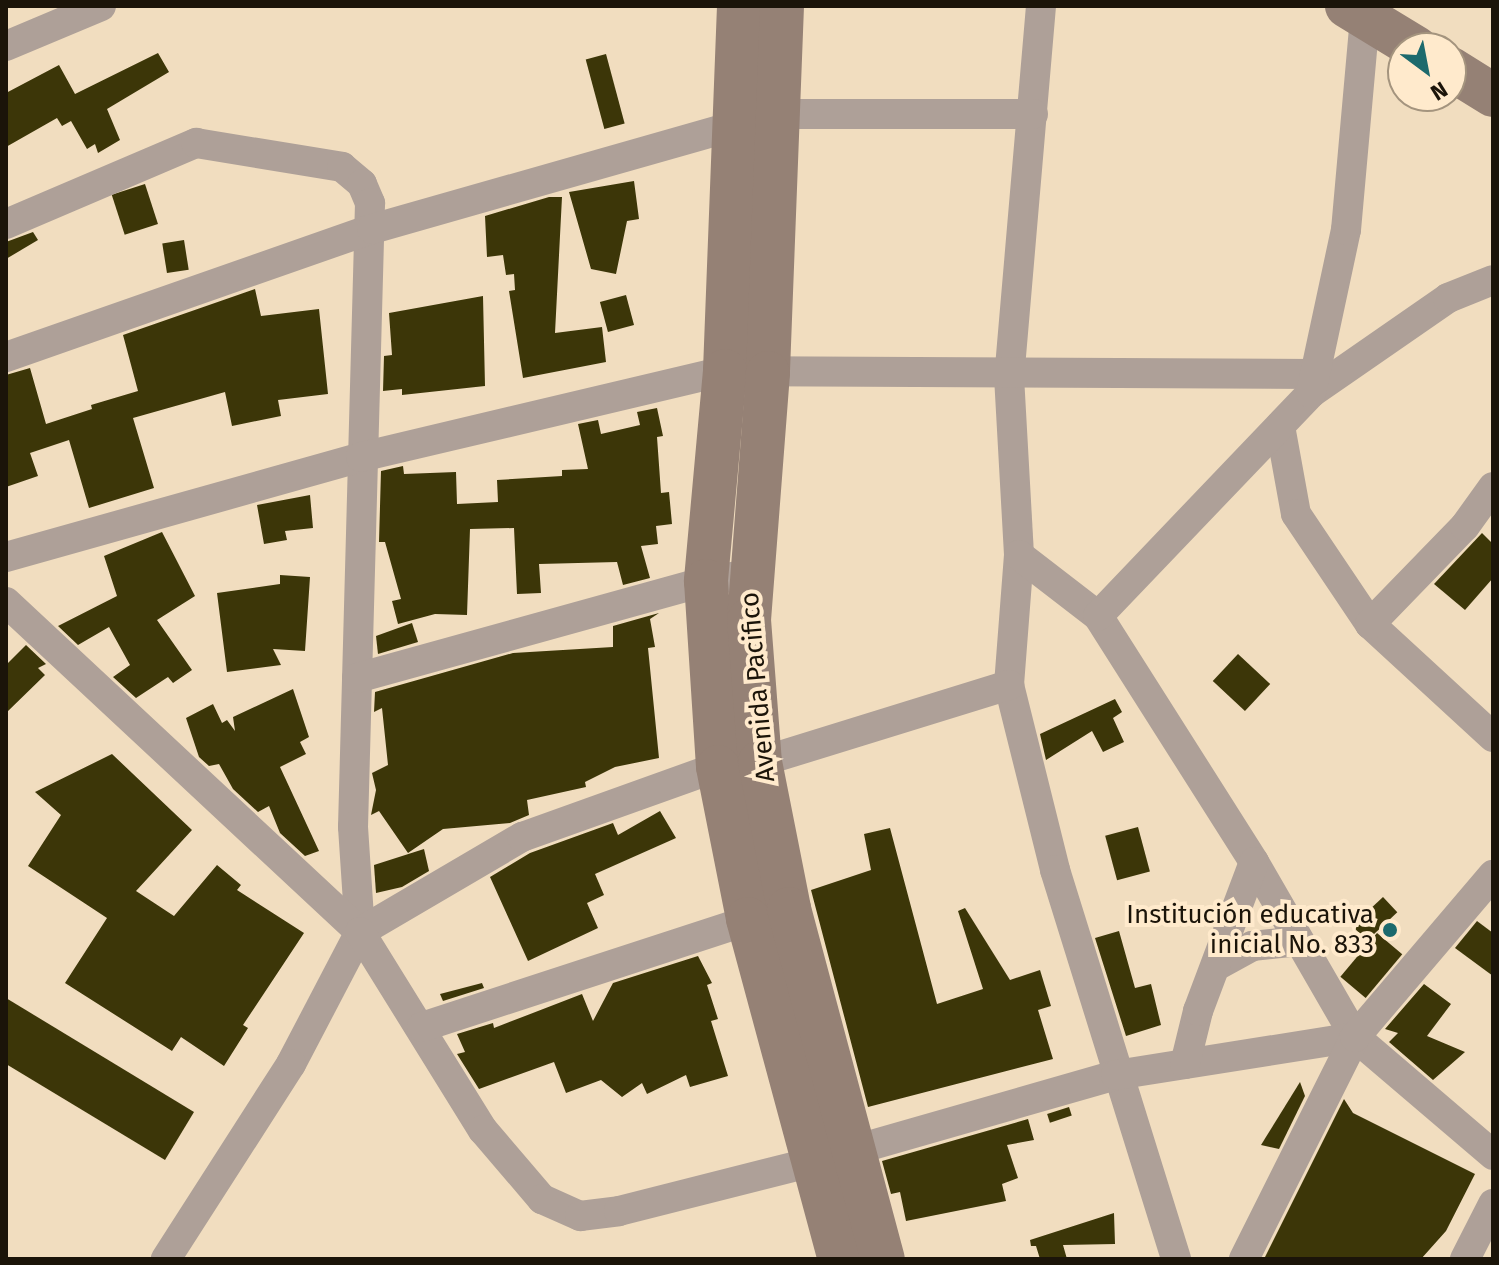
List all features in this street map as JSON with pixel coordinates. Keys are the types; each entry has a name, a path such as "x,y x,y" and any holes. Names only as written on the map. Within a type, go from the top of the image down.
{"main road":[{"name":"Avenida Pacifico","path":"739,6 732,128 746,372 750,574 739,764"},
{"name":"Avenida Pacifico","path":"782,6 776,114 746,372 706,581 769,914 834,1156 883,1259"},
{"path":"1361,10 1393,32"},
{"path":"1467,79 1493,95"},
{"name":"Avenida Pacifico","path":"834,1156 840,1259"}],"street":[{"path":"6,46 101,6"},
{"path":"1041,6 1009,376 1019,555 1009,685 1031,782 1116,1075 1176,1259"},
{"path":"1312,384 1346,230 1361,10"},
{"path":"6,357 372,229 776,114 1033,114"},
{"path":"6,224 196,143 342,167 362,184 372,229 361,457 353,827 360,932 291,1064 166,1259"},
{"path":"1098,616 1280,426 1312,384 1448,298 1493,280"},
{"path":"6,557 361,457 746,372 1312,384"},
{"path":"1280,426 1296,514 1370,624 1493,737"},
{"path":"1370,624 1465,526 1493,487"},
{"path":"1019,555 1098,616 1254,862 1355,1037 1493,1155"},
{"path":"357,678 706,581 750,574"},
{"path":"6,602 360,932 422,1027 483,1130 542,1199 580,1216 619,1211 834,1156 1116,1075 1355,1037"},
{"path":"360,932 522,837 739,764 1009,685"},
{"path":"1185,1064 1198,1011 1220,964 1254,862"},
{"path":"1244,1259 1355,1037 1493,875"},
{"path":"422,1027 769,914"},
{"path":"1220,964 1252,946 1299,941"},
{"path":"1477,1248 1493,1204"}],"building":[{"path":"158,53 169,72 107,109 120,140 98,153 95,144 87,149 71,121 62,126 57,118 6,147 6,93 59,65 75,94"},
{"path":"606,54 625,124 604,129 586,59"},
{"path":"634,181 639,219 627,221 616,274 591,269 569,192"},
{"path":"145,184 158,224 125,235 112,195"},
{"path":"549,197 562,197 555,333 602,327 606,362 523,378 509,291 515,290 514,274 506,275 503,255 487,257 485,216"},
{"path":"33,232 38,240 6,259 6,242"},
{"path":"184,240 189,270 167,273 162,243"},
{"path":"255,289 261,316 319,309 328,394 278,400 281,416 232,426 225,392 133,418 154,488 89,508 69,440 30,453 38,476 6,487 6,375 30,368 46,424 92,409 91,405 138,391 123,335"},
{"path":"626,295 634,325 608,332 600,302"},
{"path":"483,296 485,386 402,395 402,389 383,391 384,356 392,355 389,313"},
{"path":"657,408 663,436 657,437 661,493 669,492 672,524 656,526 658,544 641,546 650,578 623,585 617,562 539,564 541,593 517,594 514,528 470,529 467,615 435,614 398,624 392,601 401,599 385,542 379,542 381,471 403,466 404,474 456,472 457,504 498,502 497,480 562,476 562,470 588,469 578,424 598,420 601,434 640,425 637,412"},
{"path":"310,495 313,528 285,531 287,540 264,544 257,505"},
{"path":"162,532 195,596 157,620 192,670 173,683 168,677 136,698 113,677 130,665 109,627 78,645 58,626 117,596 104,556"},
{"path":"1482,533 1493,544 1493,578 1465,610 1434,584"},
{"path":"280,575 310,577 305,651 273,649 281,665 227,672 217,593 280,584"},
{"path":"659,613 650,619 655,647 648,648 659,758 615,767 585,782 586,787 527,800 529,815 510,823 443,829 408,853 379,811 371,815 376,790 372,773 388,765 382,708 374,712 375,692 513,653 613,647 613,626"},
{"path":"412,623 418,642 378,654 376,636"},
{"path":"26,645 46,664 38,668 45,675 6,713 6,665"},
{"path":"1238,654 1270,684 1245,711 1213,681"},
{"path":"293,689 309,737 300,742 306,754 280,767 319,851 305,856 280,833 269,806 258,812 233,789 219,764 209,766 199,757 186,718 213,704 222,723 227,720 235,731 233,717"},
{"path":"1115,699 1122,712 1113,718 1124,742 1103,752 1092,731 1046,760 1040,734"},
{"path":"112,754 192,830 136,891 174,916 217,865 241,885 237,890 304,933 243,1025 248,1028 224,1066 181,1037 172,1051 65,983 107,918 28,866 61,815 35,792"},
{"path":"660,811 676,838 595,874 604,895 587,903 598,928 528,961 490,877 530,853 613,823 618,835"},
{"path":"1138,827 1150,871 1117,880 1105,836"},
{"path":"890,828 937,1004 983,989 958,911 965,908 1010,980 1040,970 1051,1006 1038,1010 1053,1059 868,1107 811,890 871,870 864,834"},
{"path":"424,849 429,871 402,887 376,893 374,865"},
{"path":"1383,897 1397,912 1367,941 1352,926"},
{"path":"1477,921 1493,933 1493,976 1455,948"},
{"path":"1119,931 1135,988 1151,984 1161,1025 1126,1036 1095,938"},
{"path":"1377,933 1402,954 1366,998 1340,977"},
{"path":"698,956 712,983 707,985 718,1019 711,1021 728,1076 690,1087 686,1075 647,1094 642,1083 622,1097 601,1080 566,1093 554,1062 479,1089 457,1054 465,1052 457,1034 493,1023 494,1028 582,994 593,1021 613,983"},
{"path":"482,983 484,988 443,1001 440,994"},
{"path":"1424,984 1451,1004 1427,1036 1465,1052 1433,1080 1389,1042 1398,1033 1385,1029"},
{"path":"6,998 194,1112 165,1160 6,1064"},
{"path":"1300,1082 1305,1096 1279,1149 1261,1145"},
{"path":"1344,1099 1353,1113 1475,1174 1446,1231 1421,1259 1264,1259"},
{"path":"1069,1107 1072,1116 1050,1123 1047,1114"},
{"path":"1028,1119 1034,1140 1007,1145 1018,1178 1002,1184 1006,1201 906,1221 900,1192 891,1194 882,1161"},
{"path":"1114,1213 1115,1244 1063,1245 1067,1259 1040,1259 1036,1246 1031,1246 1030,1240"}],"place":[{"name":"Institución educativa inicial No. 833","path":"1390,930"}]}
